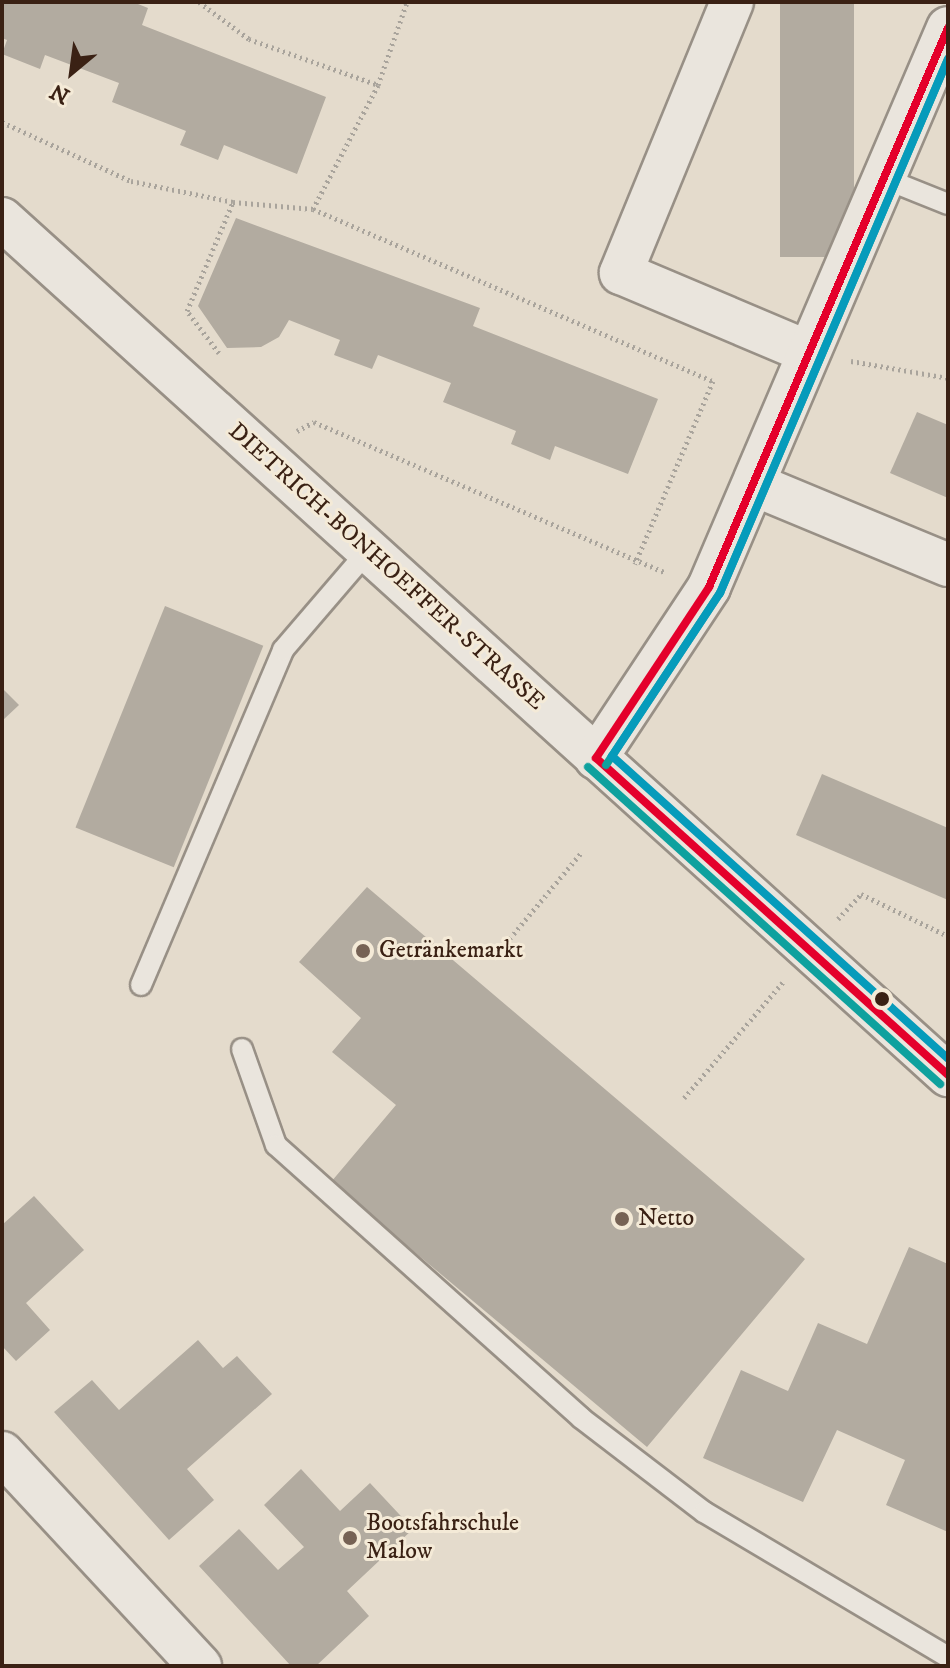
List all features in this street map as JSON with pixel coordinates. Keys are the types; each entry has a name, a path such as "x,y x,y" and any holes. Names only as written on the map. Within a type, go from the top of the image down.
{"street":[{"path":"732,2 621,273 808,352"},
{"path":"596,758 709,587 948,28"},
{"name":"DIETRICH-BONHOEFFER-STRASSE","path":"2,219 948,1075"},
{"path":"755,485 948,565"},
{"path":"2,1453 200,1666"}],"lane":[{"path":"883,178 948,204"},
{"path":"141,985 283,650 368,551"},
{"path":"242,1049 276,1145 581,1418 704,1512 948,1657"}],"path":[{"path":"199,2 249,39 378,85"},
{"path":"313,209 378,85 407,2"},
{"path":"2,122 131,181 233,202 313,209 713,381 635,564"},
{"path":"224,360 187,311 233,202"},
{"path":"808,352 948,378"},
{"path":"258,452 314,422 635,564 709,587"},
{"path":"506,943 581,853"}],"building":[{"path":"2,2 133,2 148,8 142,25 326,97 297,174 224,145 218,160 180,145 186,131 112,102 119,83 45,55 40,69 2,54 7,40 2,38"},
{"path":"780,2 854,2 854,257 780,257"},
{"path":"236,218 480,308 473,326 658,399 628,474 555,446 550,460 511,444 516,431 443,402 451,383 378,355 372,369 334,355 340,340 289,320 279,337 261,347 227,348 198,306"},
{"path":"917,412 948,425 948,498 890,473"},
{"path":"165,606 263,646 174,867 75,828"},
{"path":"2,688 19,705 2,721"},
{"path":"822,774 948,828 948,900 796,835"},
{"path":"367,887 805,1259 647,1447 331,1182 396,1105 332,1052 361,1018 299,962"},
{"path":"34,1196 84,1250 26,1303 50,1330 16,1361 2,1346 2,1225"},
{"path":"909,1247 948,1264 948,1532 886,1505 905,1460 837,1430 803,1502 703,1458 741,1370 788,1391 818,1323 867,1344"},
{"path":"198,1340 223,1368 237,1356 272,1394 187,1469 214,1500 169,1540 54,1412 92,1380 119,1410"},
{"path":"301,1469 340,1511 370,1483 413,1529 347,1591 369,1616 316,1666 291,1666 199,1566 239,1529 278,1570 304,1547 264,1505"}],"transit line":[{"path":"596,758 709,587 948,28"},
{"path":"606,765 720,593 948,59"},
{"path":"948,59 720,593 612,756 948,1059"},
{"path":"596,758 948,1075"},
{"path":"588,767 940,1084"}],"place":[{"name":"Getränkemarkt","path":"363,951"},
{"name":"Netto","path":"622,1219"},
{"name":"Bootsfahrschule Malow","path":"350,1538"}]}
